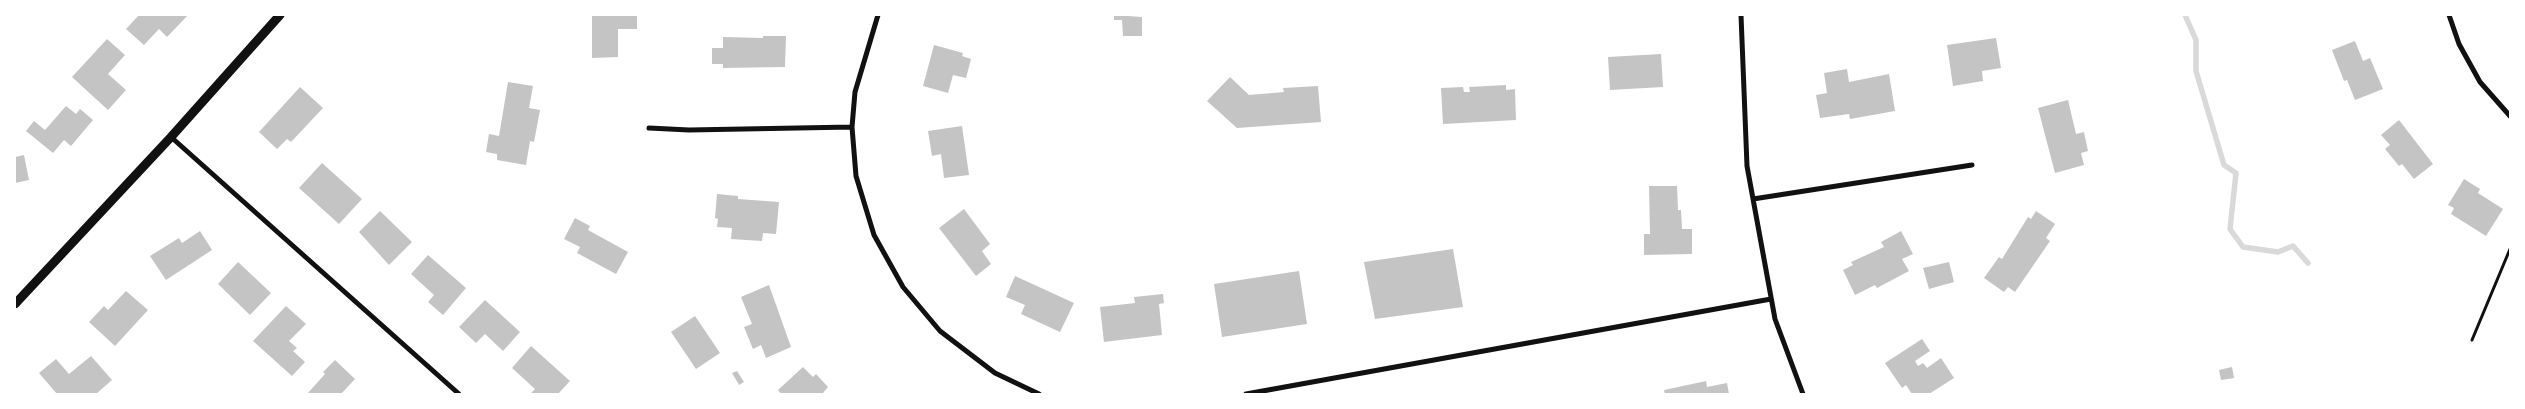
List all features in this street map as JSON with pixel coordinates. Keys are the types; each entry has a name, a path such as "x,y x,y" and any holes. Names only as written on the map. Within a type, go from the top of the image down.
{"street":[{"path":"15,304 171,138 280,15"},
{"path":"878,15 855,92 852,127 856,176 863,206 887,260 903,287 940,331 995,373 1039,394"},
{"path":"1741,15 1747,166 1776,319 1803,394"},
{"path":"2450,15 2459,44 2476,74 2510,116"},
{"path":"649,128 689,130 852,127"},
{"path":"171,138 458,394"},
{"path":"1753,199 1972,165"},
{"path":"1246,394 1771,298"}],"path":[{"path":"2472,340 2510,250"}],"building":[{"path":"139,15 188,15 167,37 159,29 144,45 126,29"},
{"path":"637,15 637,29 618,29 618,57 592,58 592,16"},
{"path":"1114,15 1142,17 1142,36 1123,36 1122,20 1114,20"},
{"path":"763,36 786,36 785,67 723,68 723,64 712,64 712,48 723,48 723,37 763,38"},
{"path":"1996,38 2001,68 1982,71 1983,81 1953,86 1947,45"},
{"path":"107,39 125,55 108,74 126,90 108,110 72,77"},
{"path":"2355,41 2363,61 2370,58 2383,89 2355,100 2347,80 2344,81 2332,50"},
{"path":"934,45 963,53 962,56 971,59 966,78 953,75 948,93 923,86"},
{"path":"1661,54 1663,87 1610,90 1608,57"},
{"path":"1847,69 1849,82 1889,74 1895,111 1850,119 1849,114 1820,118 1816,95 1827,93 1824,73"},
{"path":"1230,77 1249,95 1284,92 1283,88 1318,86 1321,122 1237,128 1207,101"},
{"path":"508,82 533,86 529,108 540,110 534,142 530,141 526,165 497,160 497,154 486,152 489,134 499,136"},
{"path":"1506,85 1506,90 1515,89 1516,120 1443,124 1441,88 1463,87 1464,92 1470,92 1469,87"},
{"path":"300,87 323,108 291,142 287,139 277,149 259,132"},
{"path":"2068,100 2076,134 2084,132 2088,151 2081,153 2084,165 2055,173 2038,108"},
{"path":"66,106 76,114 80,109 93,120 71,146 64,140 53,153 26,131 34,121 45,130"},
{"path":"2399,120 2433,164 2414,179 2402,164 2399,166 2385,149 2390,145 2381,135"},
{"path":"962,126 969,175 944,178 941,154 932,156 928,131"},
{"path":"24,155 29,180 15,183 15,157"},
{"path":"322,163 362,199 339,224 299,188"},
{"path":"2464,179 2480,189 2478,193 2503,209 2486,236 2451,214 2454,208 2448,205"},
{"path":"1649,186 1677,186 1678,210 1681,210 1682,229 1692,229 1692,254 1644,255 1644,234 1650,234"},
{"path":"717,194 738,196 738,199 779,202 776,234 763,233 762,241 731,239 732,228 717,227 718,219 715,218"},
{"path":"964,209 990,244 982,251 991,264 976,276 939,228"},
{"path":"380,211 412,242 389,265 359,232"},
{"path":"2036,211 2055,224 2046,238 2050,241 2015,292 2008,287 2004,292 1984,278 1999,257 2002,259 2028,217 2031,219"},
{"path":"575,218 590,226 588,230 628,252 616,274 577,253 580,247 564,239"},
{"path":"200,231 212,250 166,280 150,256 179,238 182,243"},
{"path":"1901,231 1913,254 1902,259 1909,271 1877,288 1875,285 1855,295 1843,270 1853,265 1851,262 1884,247 1881,242"},
{"path":"1453,249 1463,307 1375,319 1364,262"},
{"path":"428,255 466,288 443,315 428,302 434,295 411,274"},
{"path":"238,262 271,293 250,315 218,284"},
{"path":"1949,262 1954,282 1929,289 1923,268"},
{"path":"1299,271 1307,324 1222,337 1214,284"},
{"path":"1015,276 1074,303 1060,332 1021,314 1025,305 1006,297"},
{"path":"769,285 791,347 766,358 761,345 753,349 744,327 752,324 741,297"},
{"path":"126,291 148,310 115,346 89,322 104,306 108,310"},
{"path":"1163,294 1164,303 1159,304 1162,335 1104,342 1100,307 1135,303 1134,297"},
{"path":"485,300 520,332 503,351 485,334 476,343 459,327"},
{"path":"286,306 306,324 289,341 297,348 293,351 305,362 292,376 253,341"},
{"path":"695,316 720,353 696,369 671,332"},
{"path":"1922,339 1930,351 1915,361 1918,366 1923,363 1927,368 1941,358 1954,378 1929,394 1912,394 1906,385 1902,388 1885,363"},
{"path":"531,346 570,381 558,394 530,394 535,389 512,368"},
{"path":"91,356 112,380 96,394 57,394 39,373 56,359 69,374"},
{"path":"335,360 355,379 341,394 307,394 325,374 323,372"},
{"path":"803,367 813,377 816,374 828,387 824,394 781,394 778,390"},
{"path":"2232,367 2234,378 2221,380 2219,370"},
{"path":"737,371 744,382 739,385 732,373"},
{"path":"1706,381 1707,387 1727,383 1729,394 1665,394 1664,390"}],"waterway":[{"path":"2185,15 2196,40 2196,71 2224,165 2236,173 2230,229 2243,247 2278,252 2293,246 2308,263"}]}
